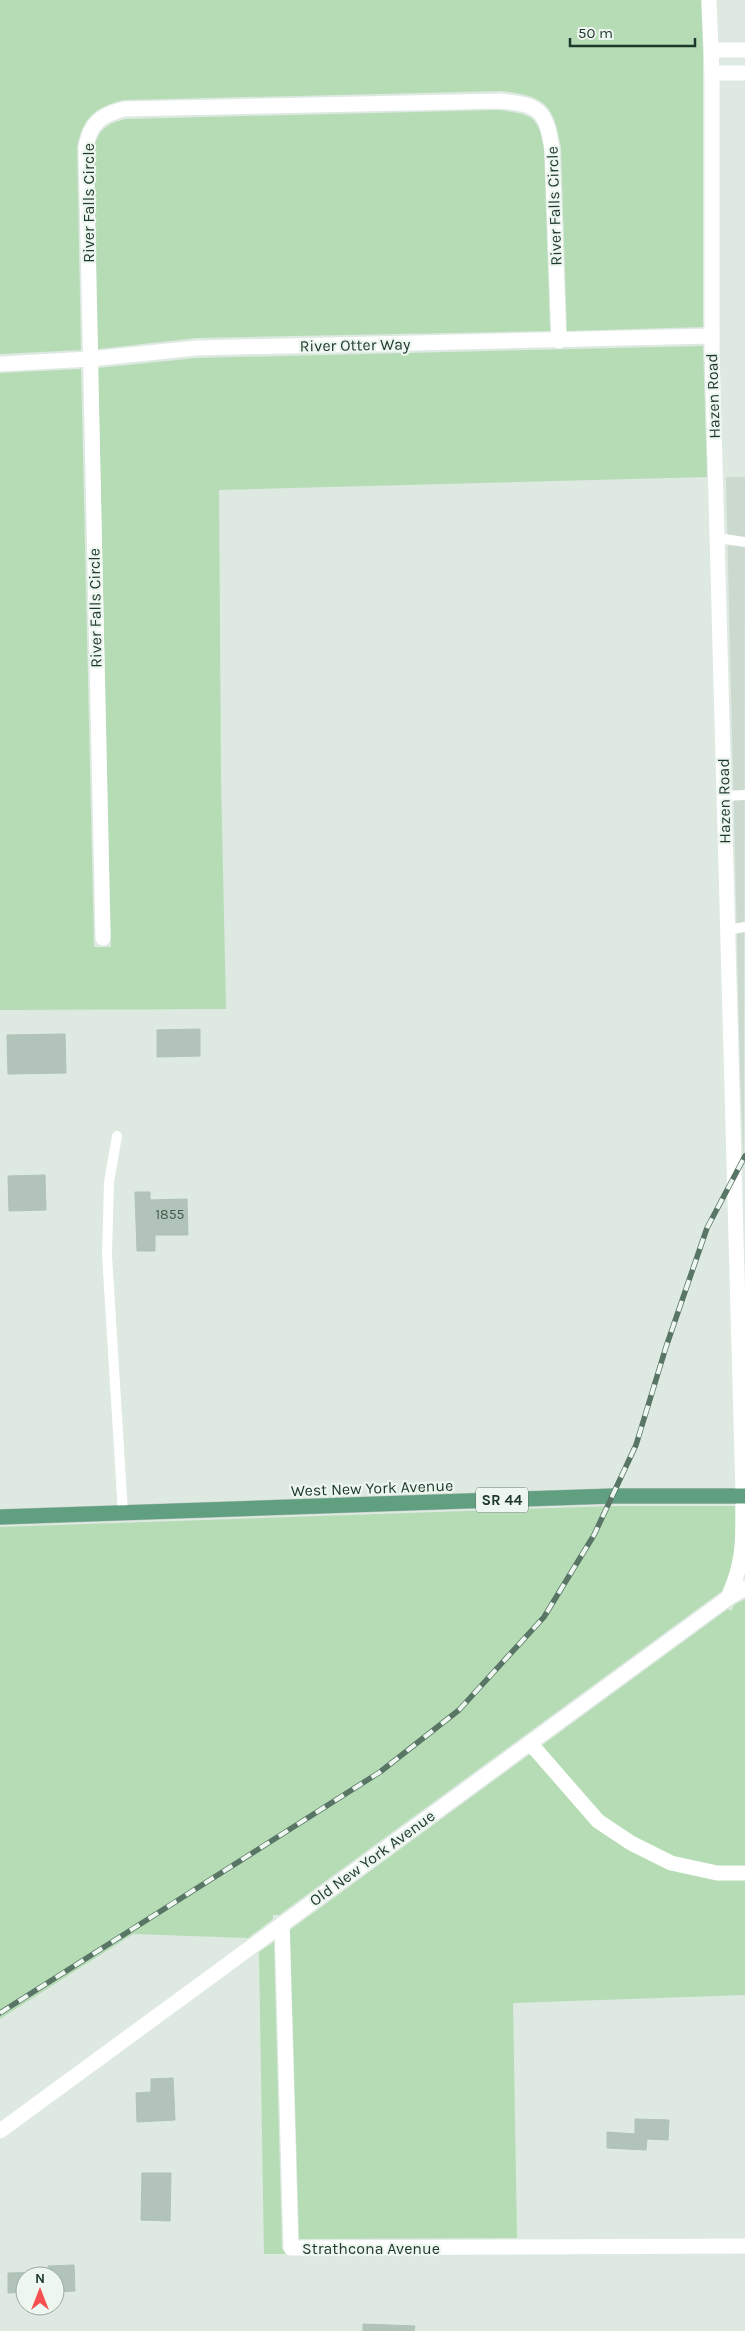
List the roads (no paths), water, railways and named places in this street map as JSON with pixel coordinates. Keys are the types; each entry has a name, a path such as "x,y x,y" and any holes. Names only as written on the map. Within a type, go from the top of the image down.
{"main road":[{"name":"West New York Avenue","path":"0,1517 613,1496 744,1496"}],"street":[{"name":"Hazen Road","path":"709,0 712,50 712,336 727,930 741,1265 744,1496 743,1559 739,1577 728,1598"},
{"path":"712,50 745,50"},
{"path":"712,73 745,73"},
{"name":"River Falls Circle","path":"102,938 86,147 89,131 99,120 111,113 124,109 500,101 524,103 539,110 549,127 552,148 559,341"},
{"name":"River Otter Way","path":"0,364 90,360 196,348 712,336"},
{"name":"Old New York Avenue","path":"0,2131 728,1598 745,1588"},
{"path":"530,1743 598,1821 631,1843 672,1863 717,1872 745,1873"},
{"name":"Strathcona Avenue","path":"282,1924 291,2248 745,2246"}],"lane":[{"path":"718,538 745,542"},
{"path":"724,796 745,795"},
{"path":"727,930 745,927"},
{"path":"117,1136 109,1182 107,1255 123,1513"}],"railway":[{"path":"0,2013 380,1772 459,1710 544,1617 594,1535 636,1445 666,1347 707,1228 745,1156"}]}
